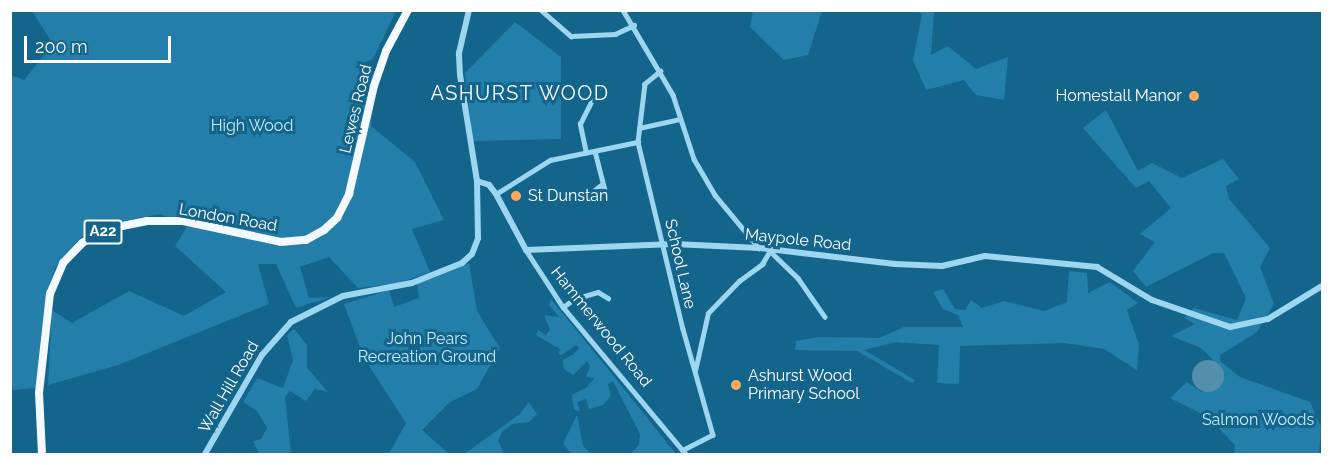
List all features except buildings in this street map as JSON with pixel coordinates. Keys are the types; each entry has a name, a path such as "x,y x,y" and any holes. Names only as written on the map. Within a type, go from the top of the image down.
{"highway":[{"name":"Lewes Road","path":"337,218 349,194 386,51 408,10"},
{"name":"London Road","path":"42,454 39,393 50,294 63,263 82,243 107,229 147,221 183,221 281,242 306,240 337,218"}],"street":[{"path":"463,10 468,14 460,75 477,181"},
{"path":"541,10 571,36 615,34 634,25"},
{"path":"623,10 661,71 693,156 715,195 759,248"},
{"name":"School Lane","path":"661,71 645,84 638,142 662,245 713,435 684,452"},
{"path":"586,153 580,124 598,88"},
{"path":"639,128 680,119"},
{"path":"496,194 550,160 638,142"},
{"path":"595,151 601,185"},
{"name":"Hammerwood Road","path":"477,181 489,185 496,194 526,250 563,307 684,452"},
{"name":"Wall Hill Road","path":"205,454 262,355 291,322 343,296 412,283 468,259 478,238 477,181"},
{"name":"Maypole Road","path":"526,250 662,245 759,248 895,264 942,266 985,256 1096,267 1152,300 1230,327 1268,320 1323,286"},
{"path":"695,371 708,314 771,250 798,278 825,317"},
{"path":"563,307 574,299 598,292 608,298"}],"green space":[{"name":"High Wood","path":"32,11 396,11 373,59 355,67 376,71 371,126 415,162 444,220 412,229 430,272 398,283 358,288 329,257 300,267 309,298 331,297 296,308 276,264 258,264 269,304 118,365 48,385 52,310 72,323 129,291 184,316 226,292 175,246 188,225 160,214 107,224 80,238 55,268 44,307 36,388 11,390 10,75 24,80 53,44"},
{"path":"753,11 822,11 808,55 784,60 750,27"},
{"path":"915,11 934,11 931,55 948,46 976,69 1008,57 1004,100 976,95 964,80 926,90 913,60 922,14"},
{"path":"515,22 561,57 561,139 473,141 465,73"},
{"name":"Salmon Woods","path":"1106,110 1138,171 1152,163 1182,178 1223,159 1239,179 1226,186 1229,199 1270,248 1260,267 1274,304 1257,332 1220,355 1221,362 1240,377 1310,402 1321,427 1319,454 1234,454 1235,445 1208,417 1170,398 1187,382 1202,392 1221,368 1201,348 1171,336 1195,324 1184,318 1194,308 1237,320 1246,298 1224,253 1213,253 1146,287 1133,271 1155,242 1140,234 1171,208 1149,181 1136,188 1083,128"},
{"name":"John Pears Recreation Ground","path":"469,263 477,311 500,348 477,389 450,402 422,430 449,454 379,454 390,452 406,423 364,358 344,304 389,290 394,307 419,298 417,283"},
{"path":"1069,271 1087,273 1088,293 1110,282 1138,303 1127,310 1139,345 1137,370 1104,349 1065,343 960,346 959,384 937,383 939,345 896,342 864,350 915,380 912,383 857,351 795,350 796,341 818,337 879,338 904,327 963,327 958,315 943,309 933,292 943,289 955,309 965,310 971,300 982,308 1004,301 1044,311 1067,302"},
{"path":"551,299 676,454 630,454 639,445 640,434 613,381 608,384 611,396 603,405 589,409 586,399 577,402 580,411 574,410 572,395 601,380 586,387 595,378 586,377 590,366 587,361 573,375 564,369 563,360 574,354 579,348 576,345 562,355 558,354 560,349 536,335 538,330 546,335 550,330 544,315 559,317 549,305"},
{"path":"294,329 307,345 307,368 328,392 315,389 306,401 290,391 285,397 291,454 259,454 253,441 261,439 267,428 257,411 243,402 257,378 283,388 293,360 287,335"},
{"path":"529,402 537,414 529,422 512,424 502,432 498,441 504,454 464,454 520,414"},
{"path":"577,415 583,446 591,454 572,454 563,444"}],"shaded area":[{"path":"1208,360 1220,364 1224,376 1220,388 1208,392 1196,388 1192,376 1196,364"}],"place":[{"name":"Homestall Manor","path":"1194,96"},
{"name":"St Dunstan","path":"516,196"},
{"name":"Ashurst Wood Primary School","path":"736,385"}],"district":[{"name":"ASHURST WOOD","path":"520,93"}]}
